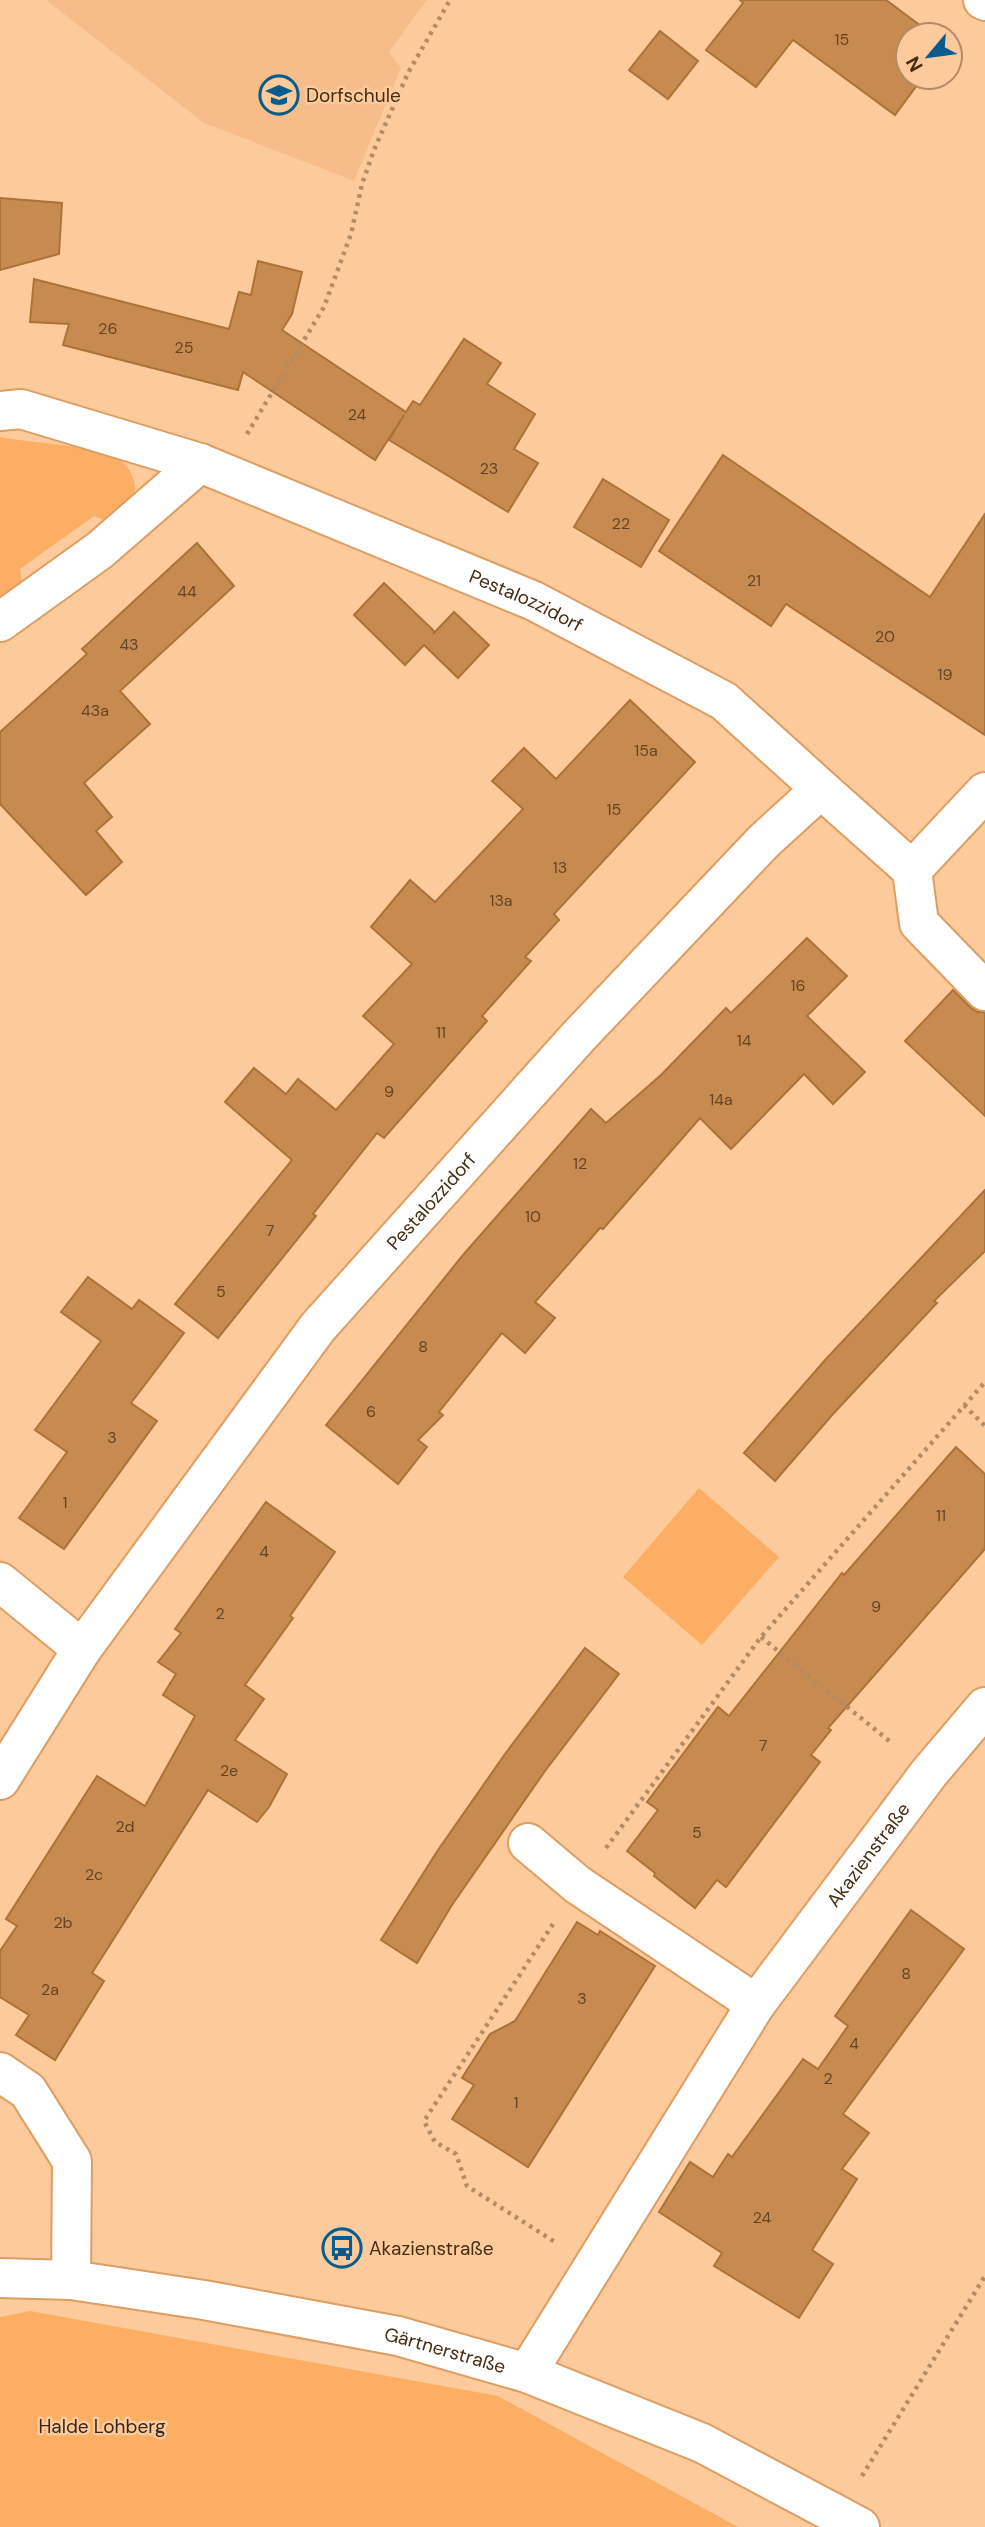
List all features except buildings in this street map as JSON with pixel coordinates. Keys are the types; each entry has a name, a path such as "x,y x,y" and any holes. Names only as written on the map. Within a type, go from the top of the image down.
{"street":[{"name":"Pestalozzidorf","path":"0,411 21,409 211,468 534,601 724,701 912,870"},
{"path":"0,622 211,468"},
{"name":"Pestalozzidorf","path":"0,1780 82,1650 318,1327 578,1037 764,841 821,789"},
{"path":"985,792 912,870 919,923 985,991"},
{"path":"0,1582 82,1650"},
{"name":"Akazienstraße","path":"527,2373 756,2004 929,1773 985,1707"},
{"path":"528,1843 578,1885 756,2004"},
{"path":"0,2072 28,2091 72,2161 71,2280"},
{"name":"Gärtnerstraße","path":"0,2277 71,2280 204,2300 398,2336 527,2373 702,2442 849,2521"}],"path":[{"path":"211,468 324,307 351,234 362,184 374,150 408,73 450,0"},
{"path":"594,2266 467,2186 456,2154 435,2143 424,2121 578,1885 761,1637 985,1382"},
{"path":"964,1405 985,1426"},
{"path":"761,1637 929,1773"},
{"path":"849,2521 985,2276"}],"shaded area":[{"name":"Dorfschule","path":"46,0 427,0 389,52 401,68 354,181 204,123"}],"green space":[{"path":"0,437 77,447 106,454 126,466 132,476 135,492 130,504 114,524 94,516 20,569 23,589 0,606"},
{"path":"699,1488 779,1557 702,1645 623,1577"},
{"name":"Halde Lohberg","path":"30,2311 498,2396 738,2527 0,2527 0,2317"}],"place":[{"name":"Dorfschule","path":"279,95"},
{"name":"Akazienstraße","path":"342,2248"}]}
